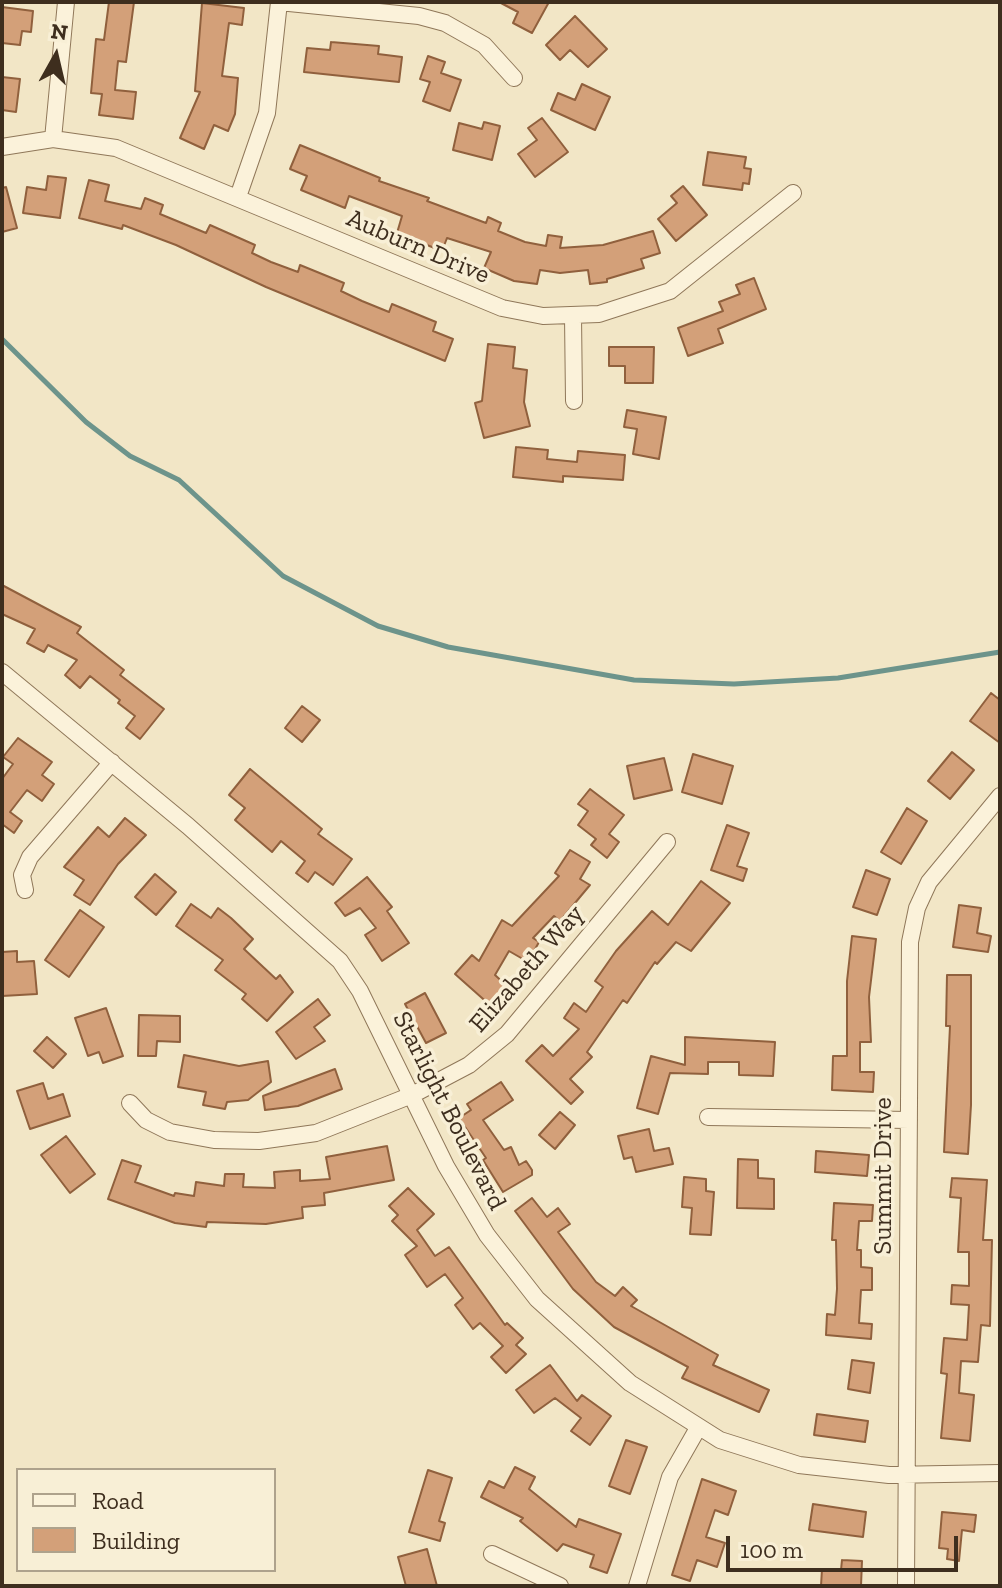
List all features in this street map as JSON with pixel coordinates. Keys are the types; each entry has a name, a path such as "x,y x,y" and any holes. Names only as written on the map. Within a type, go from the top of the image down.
{"street":[{"path":"53,139 66,2"},
{"path":"238,197 267,113 279,2 419,16 445,23 484,45 514,78"},
{"name":"Auburn Drive","path":"2,147 53,139 116,148 502,308 528,315 573,316 617,311 670,291 793,193"},
{"path":"573,316 574,401"},
{"name":"Starlight Boulevard","path":"2,672 330,949 360,991 476,1218 531,1292 613,1369 698,1428 742,1449 799,1465 889,1475 905,1472 1000,1473"},
{"path":"25,890 22,875 30,857 112,762"},
{"name":"Summit Drive","path":"906,1586 910,942 917,908 929,882 1000,796"},
{"name":"Elizabeth Way","path":"130,1103 146,1120 170,1132 214,1140 259,1141 316,1133 412,1095 469,1065 507,1034 667,842"},
{"path":"708,1117 909,1120"},
{"path":"637,1586 670,1477 698,1428"},
{"path":"492,1554 560,1586"}],"building":[{"path":"109,2 134,2 126,62 118,61 115,90 136,92 133,119 99,115 102,94 91,93 96,39 104,40"},
{"path":"499,2 549,2 532,33 513,23 518,12"},
{"path":"202,3 244,8 242,25 229,23 222,76 238,78 235,114 228,131 214,125 204,149 180,138 200,92 195,91"},
{"path":"2,7 33,11 31,32 22,31 20,45 2,43"},
{"path":"575,16 607,49 588,67 570,50 560,60 546,45"},
{"path":"331,42 379,46 378,54 402,57 399,82 304,72 307,48 330,50"},
{"path":"428,56 445,62 441,73 461,80 450,111 423,101 430,82 420,79"},
{"path":"2,77 20,79 16,112 2,110"},
{"path":"582,84 610,97 595,130 551,110 558,93 575,100"},
{"path":"542,118 568,152 535,177 518,154 537,140 528,128"},
{"path":"484,122 500,126 492,160 453,150 459,123 482,129"},
{"path":"300,145 380,178 379,181 429,198 427,201 486,223 488,217 501,223 498,231 525,242 546,246 548,235 562,237 560,248 603,245 653,231 660,253 641,259 644,268 607,279 607,282 590,284 588,270 560,273 540,270 537,284 514,281 484,268 491,252 447,238 442,251 397,233 402,216 349,196 345,208 301,190 307,176 290,169"},
{"path":"708,152 746,157 744,168 751,169 749,184 743,183 742,190 703,185"},
{"path":"48,176 66,178 60,218 23,213 27,187 46,190"},
{"path":"89,180 109,185 105,201 141,209 145,198 163,205 160,214 206,233 210,225 255,245 252,253 271,262 298,272 300,265 344,283 341,291 362,301 389,312 392,304 436,322 433,331 453,339 445,361 266,287 176,245 123,225 122,229 79,218"},
{"path":"683,186 707,215 676,241 658,219 677,203 671,196"},
{"path":"6,187 17,228 2,232 2,188"},
{"path":"754,278 766,309 718,329 723,343 688,356 678,328 723,311 719,302 740,294 736,285"},
{"path":"488,344 515,347 513,368 527,370 524,402 530,426 484,438 475,403 482,401"},
{"path":"609,347 654,347 653,383 625,383 625,366 609,366"},
{"path":"627,410 666,417 659,459 633,454 637,429 624,427"},
{"path":"516,447 548,450 547,459 577,462 578,451 625,455 623,480 563,476 563,482 513,477"},
{"path":"2,585 81,627 77,633 124,670 120,675 164,709 140,739 126,728 135,716 118,703 120,700 90,676 80,688 65,675 77,660 48,645 44,652 27,643 35,629 2,614"},
{"path":"991,693 1000,700 1000,743 970,721"},
{"path":"302,706 320,720 302,742 285,728"},
{"path":"18,738 52,762 42,775 54,784 42,801 27,790 10,812 22,821 14,833 2,824 2,779 13,764 3,757"},
{"path":"952,752 974,770 950,799 928,781"},
{"path":"693,754 733,766 722,804 682,792"},
{"path":"664,758 672,790 634,799 627,766"},
{"path":"250,769 322,829 318,834 352,859 333,885 315,872 308,882 296,873 305,861 281,841 272,852 235,820 245,808 229,795"},
{"path":"590,789 624,815 609,834 619,842 607,858 591,845 596,839 578,825 588,811 578,804"},
{"path":"907,808 927,821 901,864 881,852"},
{"path":"125,818 146,835 118,864 90,905 74,895 84,880 64,867 98,827 109,837"},
{"path":"727,825 749,833 737,866 747,869 743,881 711,870"},
{"path":"570,850 590,862 580,879 590,885 560,921 554,916 533,938 539,942 528,962 509,951 495,975 508,987 491,1006 455,974 472,955 479,961 502,920 512,926 559,876 555,873"},
{"path":"866,870 890,879 877,915 853,907"},
{"path":"155,874 176,892 156,915 135,897"},
{"path":"367,877 392,907 387,911 409,943 382,961 365,935 376,928 360,908 345,916 335,903"},
{"path":"701,881 730,903 691,951 676,942 657,964 655,962 627,1003 623,1000 587,1052 592,1057 570,1079 583,1092 571,1104 526,1061 542,1045 553,1056 579,1029 564,1018 574,1003 586,1012 603,987 595,981 616,951 652,911 668,925"},
{"path":"191,904 211,918 218,908 231,918 253,939 244,949 276,979 280,975 293,992 267,1021 242,999 246,994 215,970 223,960 176,926"},
{"path":"959,905 981,908 977,933 991,936 988,952 953,947"},
{"path":"80,910 104,927 69,977 45,960"},
{"path":"852,936 876,939 869,997 871,1042 860,1042 860,1072 874,1072 873,1092 832,1090 833,1056 847,1056 847,981"},
{"path":"17,951 17,962 34,961 37,994 2,996 2,952"},
{"path":"947,975 971,975 968,1154 944,1152 950,1026 946,1026"},
{"path":"425,993 446,1033 426,1043 405,1004"},
{"path":"318,999 330,1015 314,1027 325,1041 296,1059 276,1032"},
{"path":"106,1008 123,1056 103,1063 99,1052 88,1056 75,1018"},
{"path":"139,1015 180,1016 180,1042 157,1041 156,1056 138,1056"},
{"path":"47,1037 66,1054 53,1068 34,1051"},
{"path":"685,1037 775,1042 773,1076 739,1075 739,1062 708,1062 708,1074 670,1073 658,1114 637,1108 651,1056 685,1065"},
{"path":"184,1055 239,1066 268,1061 271,1082 248,1100 227,1102 225,1109 203,1105 206,1092 178,1087"},
{"path":"335,1069 342,1089 298,1106 265,1110 263,1096"},
{"path":"501,1082 513,1100 483,1120 504,1150 511,1147 519,1165 526,1161 532,1170 532,1175 503,1192 483,1160 486,1158 459,1118 471,1110 467,1104"},
{"path":"43,1083 48,1099 63,1094 70,1116 30,1129 17,1091"},
{"path":"560,1112 575,1125 555,1149 539,1135"},
{"path":"649,1129 654,1151 669,1148 673,1164 636,1172 632,1157 624,1159 618,1136"},
{"path":"66,1136 95,1174 70,1193 41,1155"},
{"path":"387,1146 394,1180 324,1193 325,1205 302,1207 303,1218 266,1224 207,1222 206,1227 175,1223 108,1199 122,1160 141,1166 135,1182 174,1196 175,1193 194,1196 196,1182 224,1186 225,1174 244,1174 243,1187 275,1188 274,1172 300,1170 300,1181 330,1179 326,1157"},
{"path":"816,1151 869,1155 867,1176 815,1172"},
{"path":"738,1159 758,1160 758,1178 774,1179 774,1209 737,1208"},
{"path":"684,1177 706,1179 706,1191 714,1192 711,1235 690,1234 692,1208 682,1207"},
{"path":"952,1178 987,1180 983,1240 992,1240 990,1326 981,1325 978,1362 961,1361 959,1393 974,1395 970,1441 941,1438 947,1374 941,1373 944,1338 967,1340 969,1305 951,1304 952,1285 969,1286 969,1252 958,1252 961,1198 950,1197"},
{"path":"408,1188 434,1214 417,1230 435,1256 449,1247 505,1325 507,1323 523,1338 516,1345 526,1354 506,1373 491,1357 503,1346 480,1323 473,1329 455,1305 463,1298 445,1274 427,1287 405,1255 417,1246 392,1221 398,1215 389,1206"},
{"path":"532,1198 547,1217 558,1208 570,1224 558,1232 596,1282 615,1296 623,1287 637,1300 631,1306 718,1355 713,1365 769,1390 759,1412 682,1378 688,1367 614,1327 573,1289 515,1211"},
{"path":"834,1203 873,1205 872,1221 859,1221 857,1250 861,1250 861,1267 872,1268 872,1290 861,1290 859,1323 872,1324 871,1339 826,1335 827,1314 835,1315 837,1289 836,1240 832,1240"},
{"path":"852,1360 874,1363 870,1393 848,1389"},
{"path":"550,1365 577,1401 582,1395 611,1416 590,1445 571,1431 581,1418 555,1398 534,1413 516,1390"},
{"path":"817,1414 868,1421 865,1442 814,1435"},
{"path":"626,1440 647,1447 630,1494 609,1486"},
{"path":"515,1467 535,1477 529,1489 576,1527 579,1519 621,1534 607,1573 590,1567 594,1555 563,1544 557,1551 520,1521 523,1518 481,1497 489,1481 504,1488"},
{"path":"428,1470 452,1478 439,1521 445,1523 440,1541 409,1532"},
{"path":"702,1479 736,1491 728,1515 715,1510 706,1537 725,1543 717,1567 697,1560 690,1581 672,1575"},
{"path":"813,1504 866,1512 863,1537 809,1530"},
{"path":"942,1512 976,1515 974,1532 962,1530 959,1561 947,1559 948,1549 939,1548"},
{"path":"427,1549 437,1586 406,1586 398,1557"},
{"path":"842,1560 862,1561 861,1586 821,1586 822,1569 841,1570"}],"waterway":[{"path":"2,339 86,422 130,456 179,480 283,576 378,626 448,647 634,680 734,684 838,678 1000,652"}]}
